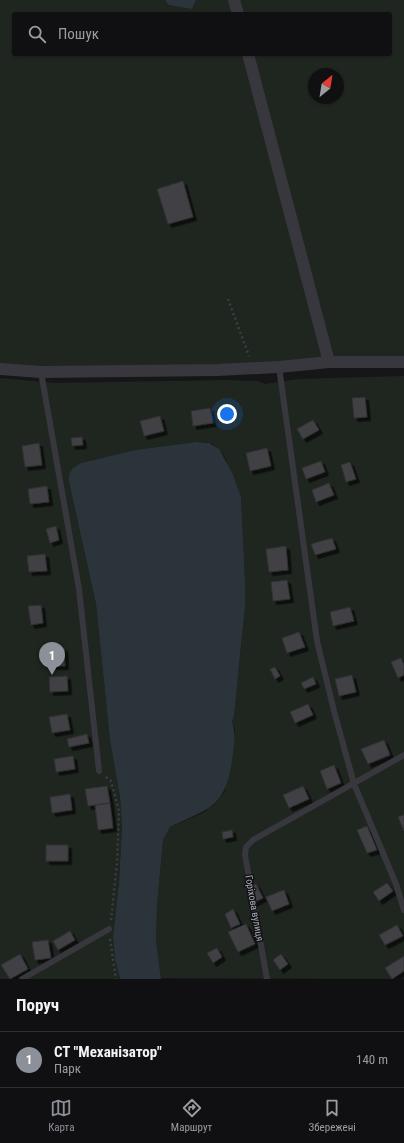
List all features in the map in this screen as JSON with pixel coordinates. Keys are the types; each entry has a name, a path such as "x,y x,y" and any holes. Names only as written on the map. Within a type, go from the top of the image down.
{"street":[{"path":"234,0 237,12"},
{"path":"249,56 329,362"},
{"path":"0,370 41,372 217,370 253,369 329,362 404,362"}],"lane":[{"path":"279,367 317,641 354,784 396,884 404,910"},
{"path":"41,372 79,589 99,771"},
{"path":"354,784 404,755"},
{"name":"Горіхова вулиця","path":"267,979 245,856 246,847 253,840 354,784"},
{"path":"22,979 109,929"}],"path":[{"path":"228,298 253,369"},
{"path":"99,771 111,781 119,811 114,894 109,929 116,979"}],"shaded area":[{"path":"0,0 165,0 168,5 192,9 196,0 404,0 404,362 0,369"},
{"path":"165,0 196,0 192,9 168,5"},
{"path":"404,376 404,979 161,978 156,940 157,905 163,840 170,827 203,813 216,803 225,791 235,730 232,721 234,716 241,649 245,581 241,497 232,472 223,454 213,444 196,442 135,450 81,463 69,474 69,482 96,604 110,740 120,797 122,827 119,882 113,937 115,959 120,979 0,979 0,378 56,383 228,380 257,381 265,384 298,379"},
{"path":"196,442 209,443 219,449 232,472 241,497 245,605 234,716 232,721 234,736 233,755 229,776 220,798 205,810 170,827 163,840 157,905 156,940 161,979 120,979 115,959 113,937 119,882 122,827 120,797 110,740 96,604 69,482 69,474 73,468 81,463 135,450"}],"building":[{"path":"183,181 193,217 168,224 157,189"},
{"path":"365,397 367,417 354,418 352,398"},
{"path":"210,408 213,423 193,426 191,411"},
{"path":"160,416 164,431 144,436 140,421"},
{"path":"313,420 319,430 303,439 297,429"},
{"path":"82,437 83,445 72,446 71,438"},
{"path":"39,443 42,465 25,467 22,446"},
{"path":"267,448 271,466 250,471 246,453"},
{"path":"321,461 325,472 306,479 302,468"},
{"path":"350,462 356,479 346,482 341,465"},
{"path":"329,483 334,495 316,502 312,490"},
{"path":"47,486 49,502 30,504 28,489"},
{"path":"56,526 59,540 50,543 46,529"},
{"path":"332,538 336,549 315,555 311,544"},
{"path":"286,546 288,570 269,572 266,549"},
{"path":"45,554 47,571 29,572 27,556"},
{"path":"287,580 290,599 273,601 271,582"},
{"path":"41,605 43,623 31,625 28,606"},
{"path":"350,607 354,621 333,626 330,612"},
{"path":"299,632 305,647 287,653 282,638"},
{"path":"64,648 65,666 51,666 50,649"},
{"path":"401,658 404,665 404,675 398,678 391,662"},
{"path":"275,667 280,676 275,679 270,669"},
{"path":"352,675 356,692 339,696 335,679"},
{"path":"67,676 68,691 50,692 49,677"},
{"path":"313,677 316,684 304,689 301,683"},
{"path":"308,704 313,715 295,723 290,712"},
{"path":"67,714 70,730 52,733 49,717"},
{"path":"87,734 89,743 69,747 67,739"},
{"path":"384,740 390,755 368,764 361,749"},
{"path":"73,756 75,769 56,772 54,759"},
{"path":"334,765 341,783 327,789 320,771"},
{"path":"107,786 110,803 88,806 85,789"},
{"path":"303,786 309,799 289,808 283,795"},
{"path":"70,794 72,810 52,813 50,797"},
{"path":"110,803 113,828 98,830 95,805"},
{"path":"404,815 404,831 398,817"},
{"path":"367,826 377,850 367,853 357,830"},
{"path":"232,830 233,837 223,839 222,832"},
{"path":"46,845 68,845 68,861 46,861"},
{"path":"387,883 393,891 379,901 373,892"},
{"path":"256,884 263,898 253,903 246,889"},
{"path":"284,890 289,904 272,911 266,897"},
{"path":"233,909 240,924 231,928 225,914"},
{"path":"246,924 255,944 238,952 228,932"},
{"path":"397,925 403,936 385,945 379,935"},
{"path":"70,931 75,940 58,950 53,941"},
{"path":"48,940 51,958 35,960 32,942"},
{"path":"217,948 222,957 213,963 207,953"},
{"path":"20,954 28,969 10,979 1,965"},
{"path":"281,954 288,964 280,970 273,960"},
{"path":"404,956 404,971 392,979 385,968"}],"place":[{"name":"СТ \"Механізатор\"","path":"52,675"}]}
